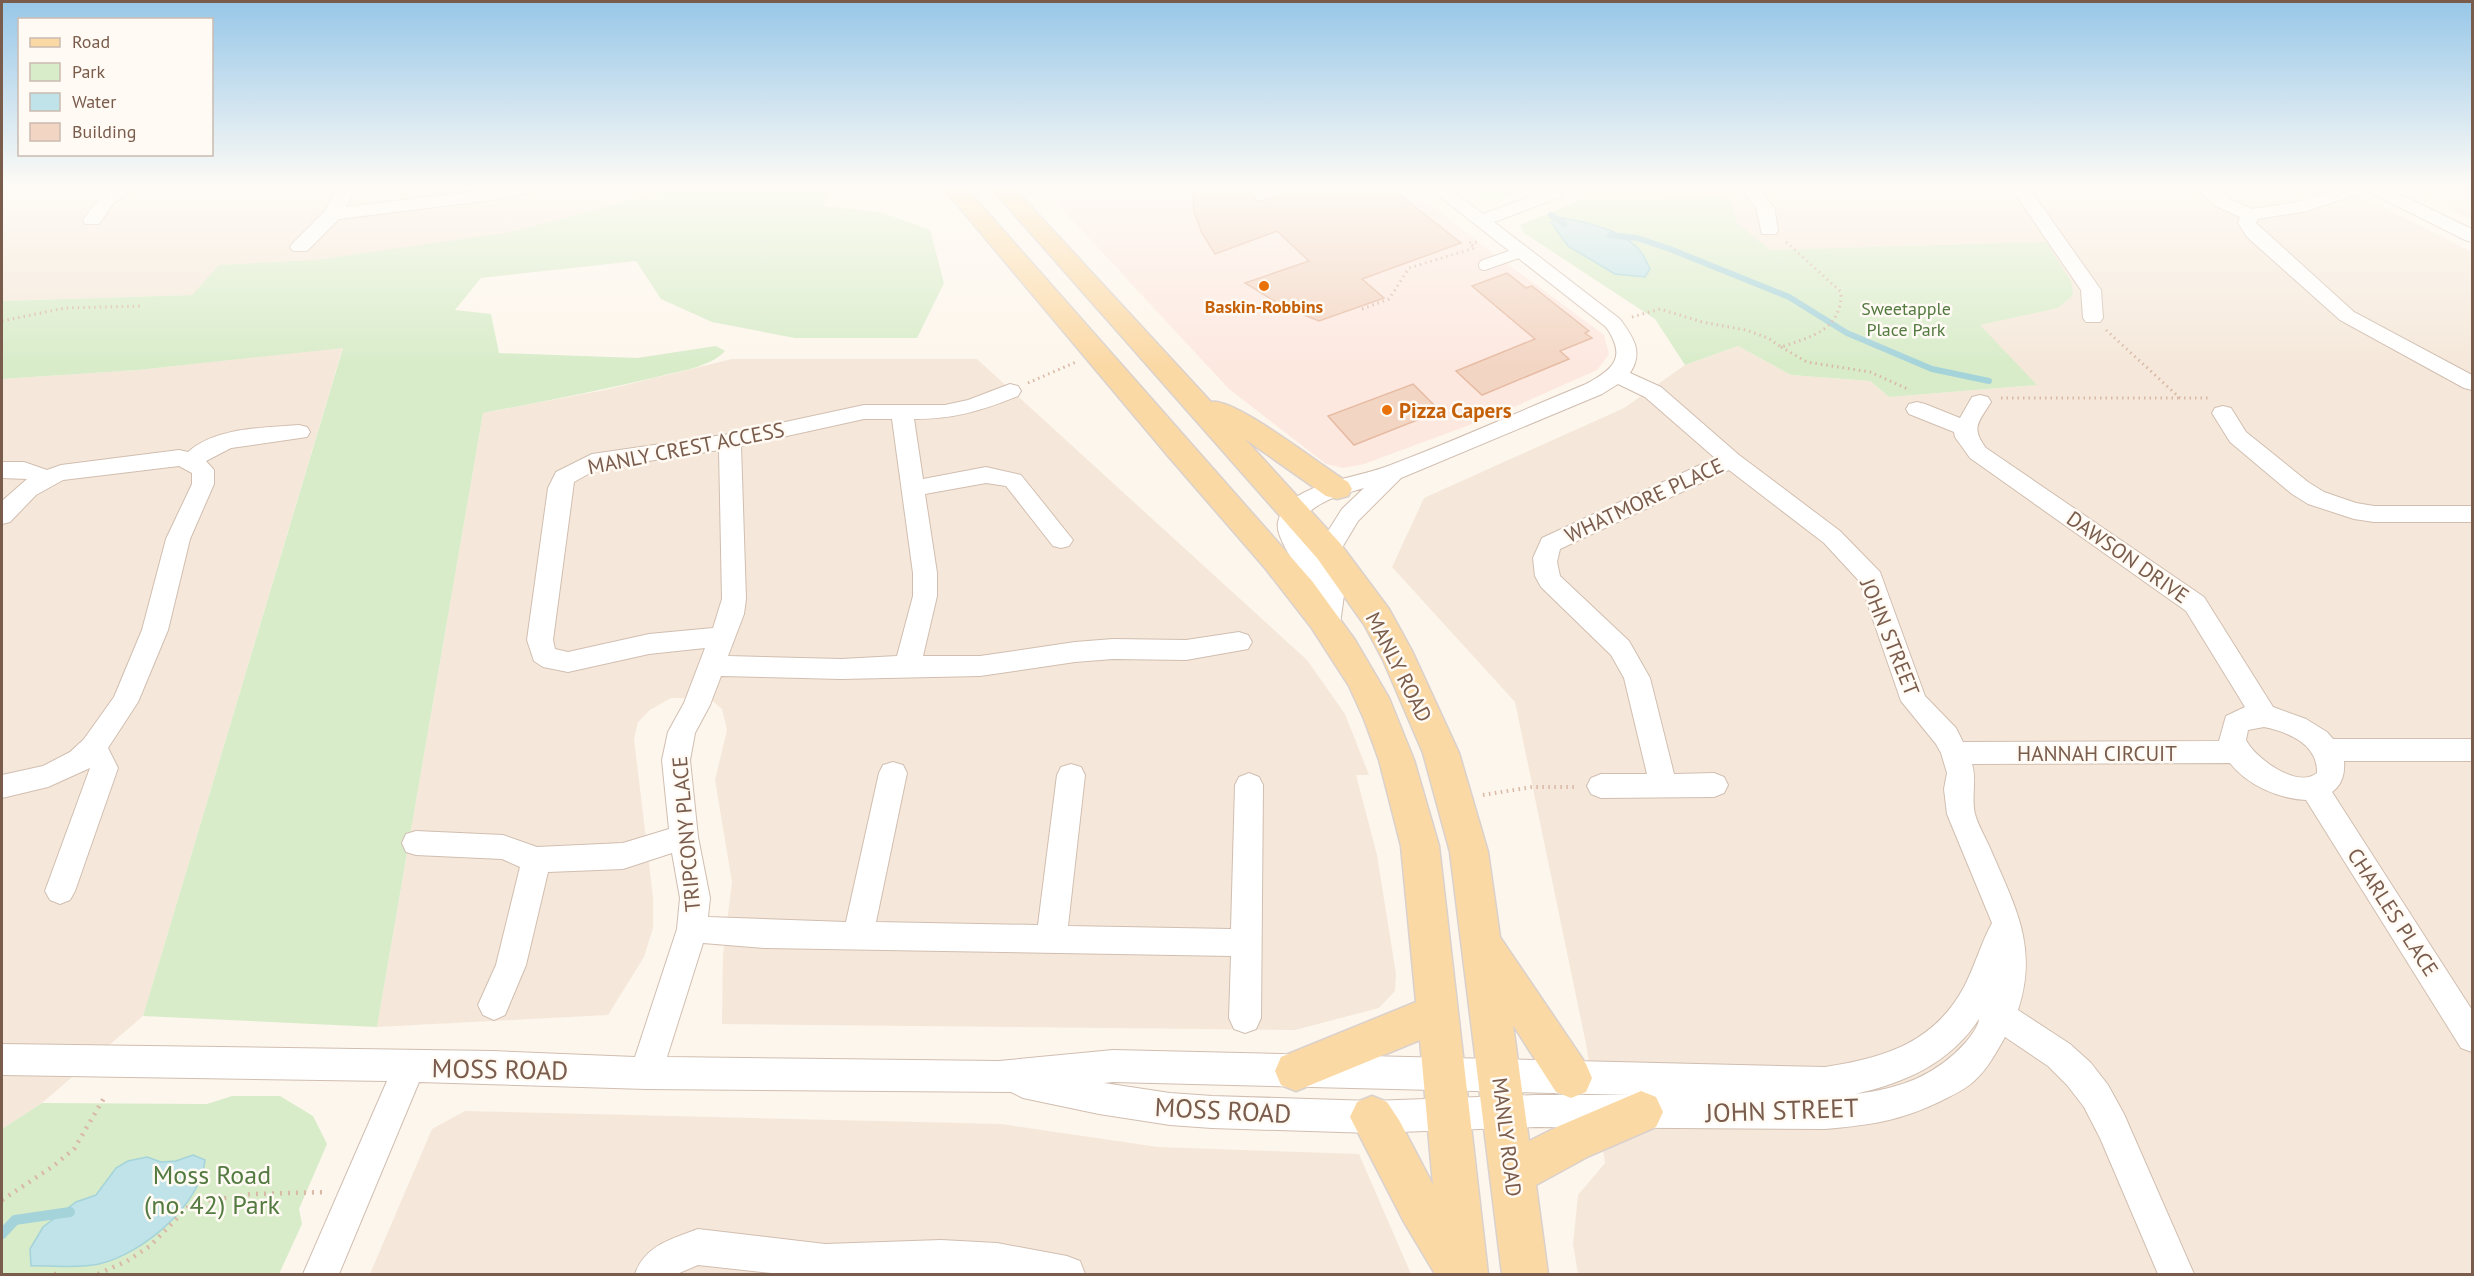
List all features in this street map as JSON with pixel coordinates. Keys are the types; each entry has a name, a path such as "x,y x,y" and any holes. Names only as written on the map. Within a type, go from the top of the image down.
{"main road":[{"name":"MANLY ROAD","path":"1005,248 1239,517 1327,624 1364,682 1391,745 1408,796 1420,846 1439,1012 1463,1275"},
{"name":"MANLY ROAD","path":"1059,248 1328,550 1377,618 1400,660 1441,753 1468,852 1526,1275"},
{"path":"1196,402 1238,419 1315,477 1337,489"},
{"path":"1481,942 1571,1078"},
{"path":"1296,1071 1439,1012"},
{"path":"1512,1174 1574,1141 1641,1112"},
{"path":"1372,1117 1384,1135 1420,1206 1463,1275"}],"street":[{"path":"1327,624 1332,595 1292,538 1288,528 1295,512 1304,504 1337,489 1392,473 1594,389 1618,375 1627,362 1628,349 1623,336 1613,324 1513,248"},
{"path":"2061,248 2091,290 2092,318"},
{"path":"2270,248 2337,308 2360,324 2472,383"},
{"name":"JOHN STREET","path":"1502,1095 1571,1078 1825,1083 1867,1077 1902,1065 1932,1048 2010,988 2012,967 2007,923 1961,814 1958,789 1961,773 1955,753 1946,736 1914,701 1870,578 1832,537 1731,460 1653,392 1618,375"},
{"name":"MANLY CREST ACCESS","path":"721,637 649,644 568,662 552,660 543,654 540,640 560,488 564,477 592,462 730,441 864,412 945,412 973,406 1010,391"},
{"path":"1918,402 1965,428 1980,402"},
{"path":"902,412 926,573 925,596 908,666"},
{"path":"2223,413 2238,437 2300,489 2316,498 2354,511 2374,514 2472,514"},
{"name":"DAWSON DRIVE","path":"1965,428 1966,437 1978,453 2195,604 2264,716"},
{"path":"192,461 199,453 220,443 299,432"},
{"name":"TRIPCONY PLACE","path":"646,1073 692,929 695,898 684,837 676,760 682,732 697,705 731,614 734,599 730,441"},
{"path":"2,786 48,776 80,760 94,747 125,702 155,630 178,539 203,484 203,470 192,461 179,458 82,469 44,478 5,508"},
{"name":"WHATMORE PLACE","path":"1663,784 1637,678 1620,648 1550,581 1542,559 1550,544 1731,460"},
{"path":"2,470 21,468 33,471 44,478"},
{"path":"1328,550 1350,515 1392,473"},
{"path":"913,489 986,475 1012,480 1061,540"},
{"path":"711,666 841,669 980,666 1084,651 1186,650 1239,642"},
{"path":"2264,716 2280,719 2301,728 2326,750 2332,762 2331,776 2324,784 2314,788 2298,788 2274,781 2258,772 2238,752 2232,740 2236,724 2245,718 2264,716"},
{"path":"60,891 104,768 94,747"},
{"path":"2326,750 2472,750"},
{"name":"HANNAH CIRCUIT","path":"1955,753 2238,752"},
{"path":"858,936 893,773"},
{"path":"1051,939 1071,775"},
{"path":"1245,1018 1249,785"},
{"path":"1601,786 1714,785"},
{"name":"CHARLES PLACE","path":"2314,788 2472,1036"},
{"path":"416,843 503,847 536,860 623,856 684,837"},
{"path":"494,1005 511,965 536,860"},
{"path":"692,929 765,934 1246,943"},
{"path":"1988,1007 2059,1055 2079,1074 2096,1096 2112,1126 2176,1275"},
{"name":"JOHN STREET","path":"1502,1095 1641,1112 1825,1113 1865,1109 1906,1101 1961,1072 1980,1050 1988,1007"},
{"name":"MOSS ROAD","path":"2,1060 494,1067 646,1073 999,1077 1113,1066 1296,1071 1447,1095"},
{"path":"321,1275 409,1067"},
{"name":"MOSS ROAD","path":"999,1077 1099,1098 1170,1109 1372,1117 1447,1095"},
{"path":"1447,1095 1502,1095"},
{"path":"653,1275 667,1259 698,1246 825,1262 941,1258 997,1261 1067,1275"}],"lane":[{"path":"1484,265 1521,252"}],"path":[{"path":"1362,309 1389,299 1409,268 1474,248"},
{"path":"1781,347 1814,336 1830,325 1843,303 1841,292 1793,248"},
{"path":"2,321 65,308 142,306"},
{"path":"1627,318 1660,309 1701,322 1746,330 1768,338 1807,362 1870,372 1918,402"},
{"path":"2092,318 2180,398"},
{"path":"1010,391 1096,353"},
{"path":"1980,402 2009,397 2223,398 2223,413"},
{"path":"1482,795 1532,788 1601,786"},
{"path":"2,1200 52,1167 74,1149 104,1098"},
{"path":"98,1275 137,1257 167,1233 192,1203 252,1194 331,1192"},
{"path":"54,1275 59,1275"}],"shaded area":[{"path":"2,248 443,248 192,295 2,301"},
{"path":"1098,248 1485,248 1604,335 1609,354 1597,370 1494,416 1364,464 1343,468 1326,464 1229,389"},
{"path":"1767,248 1855,248 1770,250"},
{"path":"2047,248 2463,248 2472,252 2472,1274 1578,1274 1573,1244 1578,1195 1605,1163 1586,1044 1515,702 1392,567 1424,498 1624,408 1685,365 1738,346 1791,375 1870,381 1889,397 2036,385 1979,325 2058,308"},
{"path":"343,347 143,1016 42,1103 2,1129 2,379 138,370"},
{"path":"732,359 977,359 1307,660 1345,714 1369,775 1356,775 1377,855 1396,974 1395,991 1379,1008 1295,1030 722,1024 723,955 732,882 715,780 727,730 722,709 709,698 671,698 650,710 638,722 634,739 653,897 653,928 644,957 608,1015 377,1027 483,413 605,390"},
{"path":"465,1111 1001,1124 1158,1147 1359,1154 1411,1274 370,1274 432,1129"}],"green space":[{"path":"403,248 935,248 944,283 917,338 795,338 712,322 661,299 636,261 481,278 455,310 491,314 499,353 637,358 716,346 725,351 711,361 684,371 483,413 377,1027 143,1016 343,348 138,370 2,379 2,301 192,295 219,265 316,260"},
{"name":"Sweetapple Place Park","path":"1546,248 1767,248 1770,250 2050,248 2071,281 2073,295 2058,308 1980,325 2037,385 1889,397 1870,381 1791,375 1738,346 1685,365 1655,319"},
{"name":"Moss Road (no. 42) Park","path":"232,1096 280,1096 313,1116 327,1144 299,1209 302,1224 279,1274 2,1274 2,1129 42,1103 207,1104"}],"water":[{"path":"1571,248 1637,248 1650,269 1645,277 1615,274"},
{"path":"193,1155 205,1160 201,1177 193,1194 167,1225 150,1239 116,1259 99,1264 74,1267 31,1266 30,1249 43,1227 76,1202 96,1195 116,1168 128,1161 147,1157 161,1162 176,1161"}],"building":[{"path":"1211,248 1232,248 1215,254"},
{"path":"1295,248 1448,248 1362,279 1384,298 1319,321 1284,307 1245,283 1309,261"},
{"path":"1507,273 1526,288 1532,286 1589,331 1585,333 1592,338 1560,351 1569,359 1482,395 1456,371 1535,339 1472,286"},
{"path":"1413,384 1440,411 1354,445 1328,416"}],"waterway":[{"path":"1666,248 1789,297 1847,333 1932,369 1989,381"},
{"path":"2,1234 15,1220 70,1212"}],"place":[{"name":"Baskin-Robbins","path":"1264,286"},
{"name":"Pizza Capers","path":"1387,410"}]}
